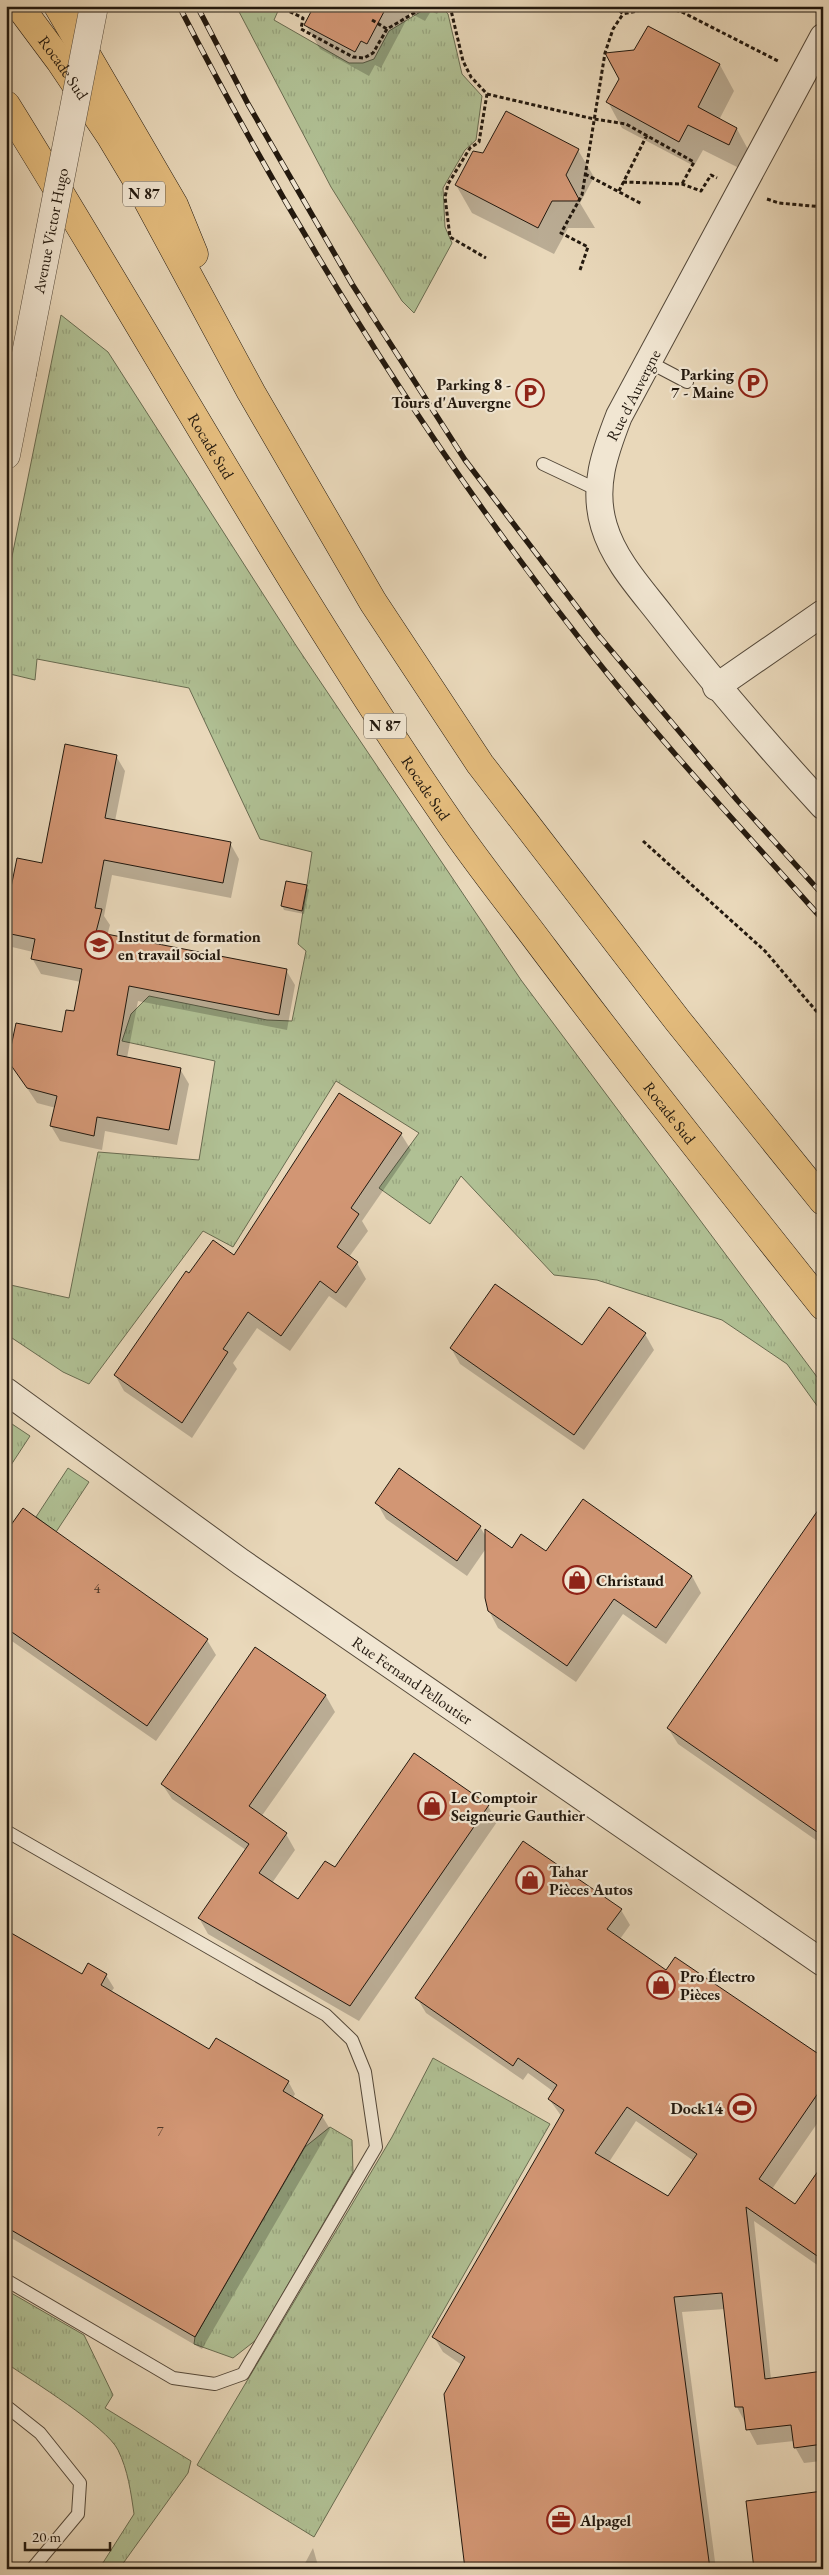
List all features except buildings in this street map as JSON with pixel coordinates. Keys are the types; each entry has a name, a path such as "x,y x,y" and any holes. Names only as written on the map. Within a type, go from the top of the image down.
{"highway":[{"name":"Rocade Sud","path":"19,6 60,60 135,177 250,392 373,602 480,764 678,1021 823,1201"},
{"path":"58,6 174,205 250,392"},
{"name":"Rocade Sud","path":"6,105 80,223 232,481 343,663 449,823 636,1071 823,1306"}],"street":[{"name":"Avenue Victor Hugo","path":"6,455 94,6"},
{"name":"Rue d'Auvergne","path":"823,37 619,416 603,456 598,490 604,526 623,566 716,686 823,806"},
{"path":"716,686 823,613"},
{"name":"Rue Fernand Pelloutier","path":"6,1391 249,1568 823,1962"}],"lane":[{"path":"649,362 687,382"},
{"path":"543,464 598,490"},
{"path":"6,1831 326,2015 352,2040 365,2072 376,2147 243,2374 215,2384 173,2378 6,2280"},
{"path":"6,2406 40,2433 80,2483 78,2514 32,2569"}],"path":[{"path":"278,6 303,18 301,29 353,57 364,58 374,53 387,30 426,6"},
{"path":"450,6 463,60 471,77 487,94 594,119 626,124 694,162 682,184"},
{"path":"615,6 622,14"},
{"path":"580,270 588,247 561,233 582,195 604,52 622,14 660,6 682,12 804,74"},
{"path":"372,20 387,30"},
{"path":"486,258 450,237 445,197 448,184 470,148 479,142 487,94"},
{"path":"619,191 647,135"},
{"path":"585,174 642,204"},
{"path":"623,182 682,184 701,191"},
{"path":"779,203 823,207"},
{"path":"643,841 765,951 823,1019"}],"green space":[{"path":"236,6 270,6 278,11 274,20 349,63 363,63 374,59 389,31 430,6 441,7 448,14 462,74 482,96 476,140 465,150 443,188 445,227 452,243 414,313 402,301 331,187"},
{"path":"61,315 108,352 297,647 521,980 823,1385 823,1414 787,1364 722,1320 597,1280 554,1275 461,1176 430,1224 379,1188 419,1133 336,1081 233,1247 203,1231 89,1384 63,1372 6,1334 6,1284 69,1298 98,1152 199,1160 215,1061 122,1041 131,1014 149,996 267,1020 292,1021 306,951 298,944 312,852 260,839 189,688 37,659 35,680 10,674 6,671 6,586"},
{"path":"6,1420 30,1436 11,1465 6,1466"},
{"path":"68,1468 89,1482 56,1532 36,1517"},
{"path":"433,2058 550,2124 314,2537 197,2465 392,2137"},
{"path":"330,2127 352,2140 353,2172 256,2340 233,2358 194,2344 195,2337 305,2147"},
{"path":"6,2290 84,2335 113,2395 105,2408 191,2461 188,2473 119,2569 99,2569 134,2514 129,2482 118,2450 111,2440 84,2417 6,2363"}],"railway":[{"path":"179,6 223,90 316,254 417,414 470,491 526,568 612,679 701,783 823,920"},
{"path":"197,6 248,104 352,284 465,460 599,636 737,800 823,895"}],"place":[{"name":"Parking 7 - Maine","path":"753,383"},
{"name":"Parking 8 - Tours d'Auvergne","path":"530,393"},
{"name":"Institut de formation en travail social","path":"99,945"},
{"name":"Christaud","path":"577,1580"},
{"name":"Le Comptoir Seigneurie Gauthier","path":"432,1806"},
{"name":"Tahar Pièces Autos","path":"530,1880"},
{"name":"Pro Électro Pièces","path":"661,1985"},
{"name":"Dock14","path":"742,2108"},
{"name":"Alpagel","path":"561,2520"}]}
